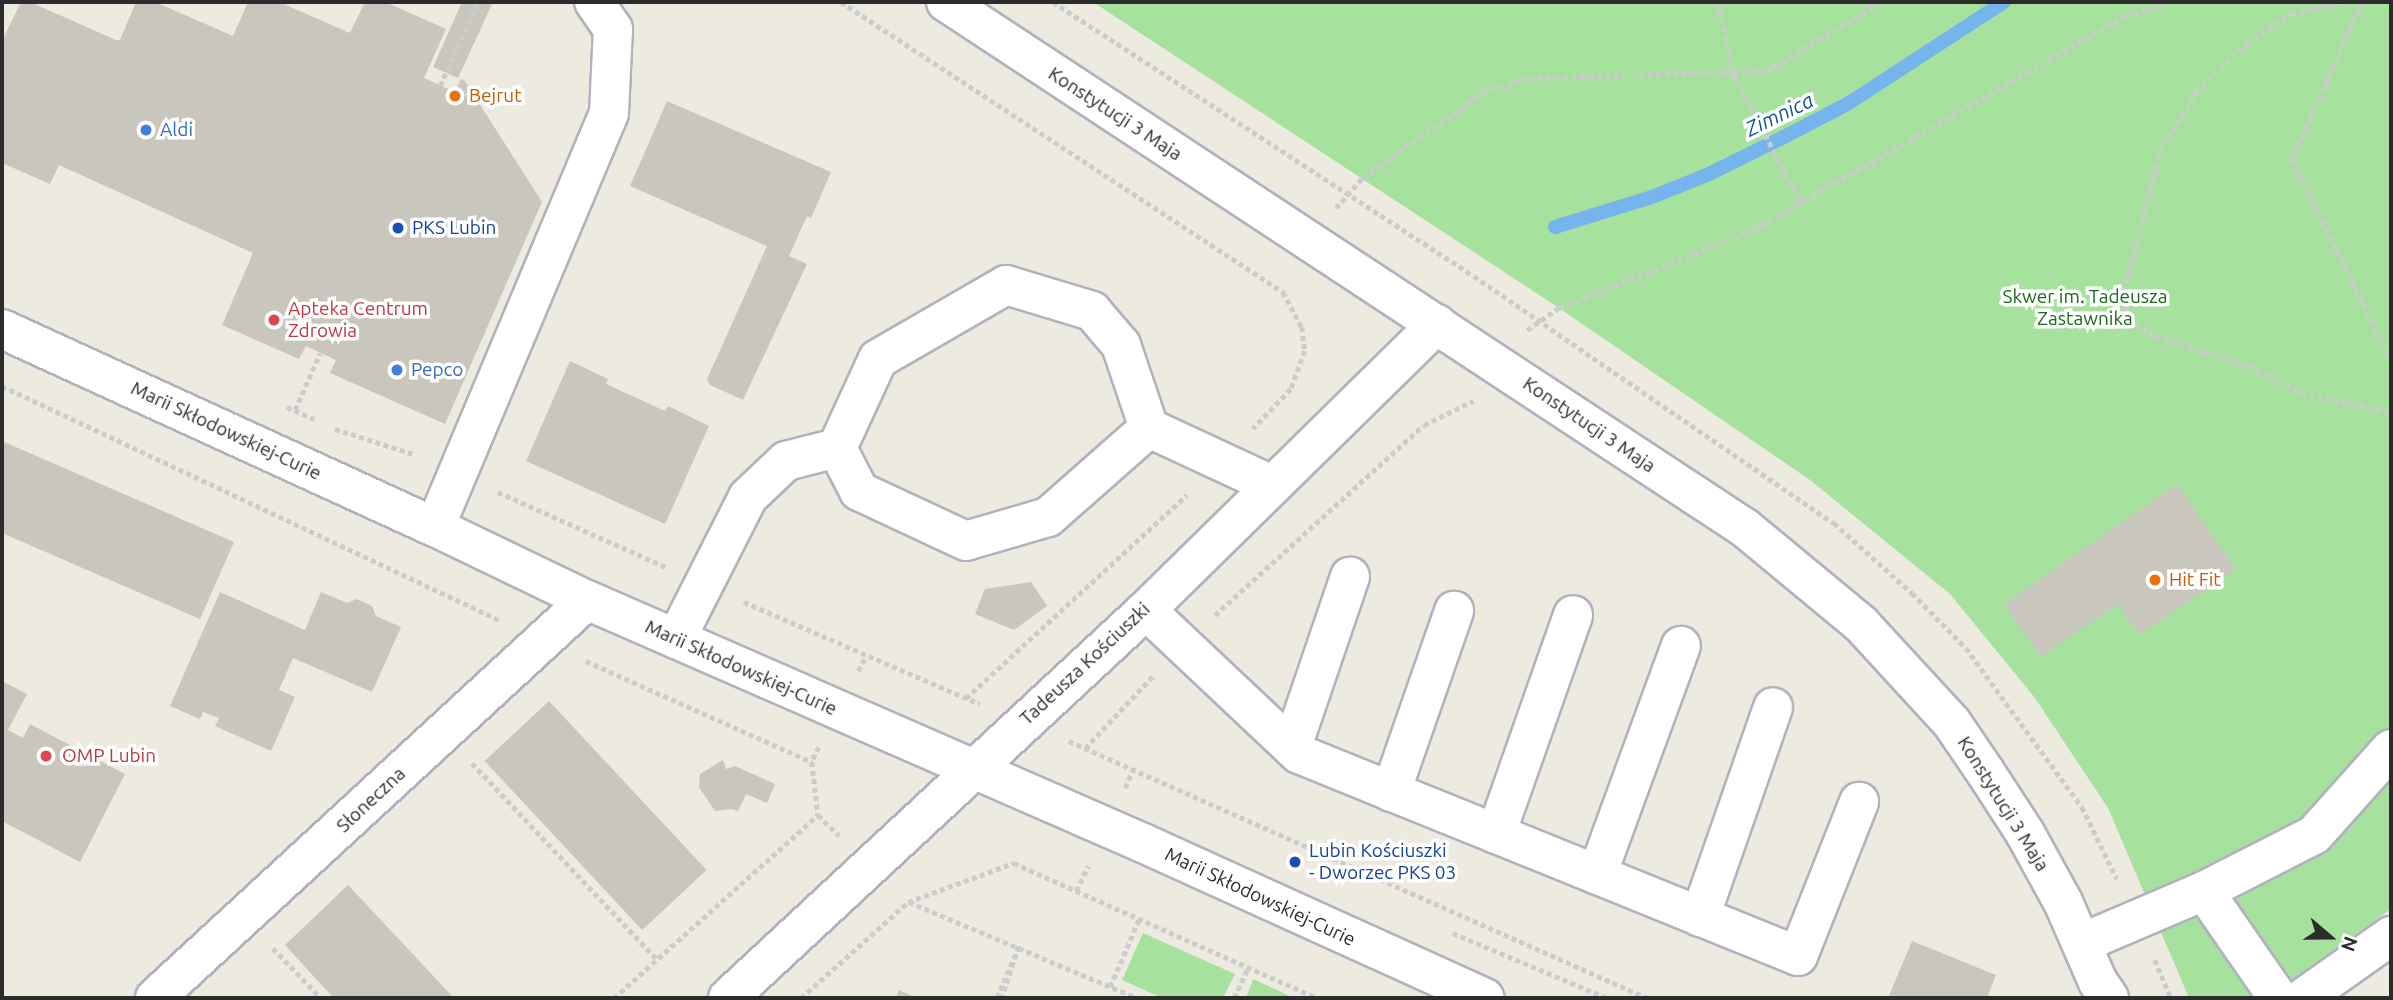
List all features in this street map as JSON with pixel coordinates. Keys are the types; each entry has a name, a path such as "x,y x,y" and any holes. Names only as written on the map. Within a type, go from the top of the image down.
{"street":[{"path":"435,527 609,113 613,29 594,2"},
{"name":"Konstytucji 3 Maja","path":"946,2 1745,528 1861,624 1952,723 2025,833 2082,943 2102,993"},
{"path":"837,448 878,359 1006,285 1092,311 1121,345 1149,428 1272,485"},
{"name":"Tadeusza Kościuszki","path":"728,998 972,768 1146,610 1437,324"},
{"name":"Marii Skłodowskiej-Curie","path":"2,329 435,527 587,600 972,768 1484,998"},
{"path":"837,448 859,492 966,541 1048,517 1149,428"},
{"path":"676,639 748,497 786,461 837,448"},
{"path":"1292,747 1350,577"},
{"name":"Słoneczna","path":"155,998 587,600"},
{"path":"1146,610 1300,754 1798,956 1859,802"},
{"path":"1391,792 1454,611"},
{"path":"1496,834 1573,615"},
{"path":"1597,875 1681,646"},
{"path":"1700,917 1773,707"},
{"path":"2082,943 2204,891 2314,835 2391,749"},
{"path":"2204,891 2278,998"},
{"path":"2325,992 2391,936"}],"path":[{"path":"440,86 478,2"},
{"path":"841,2 1283,292 1302,327 1305,351 1291,389 1221,463 966,698 866,656"},
{"path":"1718,2 1734,74 1801,204"},
{"path":"1337,207 1363,177 1483,93 1529,78 1767,71 1881,2"},
{"path":"1085,748 1183,645 1424,425 1470,405 1524,332 1559,308 1753,230 2125,16 2169,2"},
{"path":"2346,2 2294,13 2248,42 2198,90 2162,147 2122,299 2135,324 2156,336 2249,366 2301,393 2391,412"},
{"path":"2362,2 2292,159 2391,360"},
{"path":"295,410 320,353"},
{"path":"2,386 543,641 812,762 818,816 614,998"},
{"path":"1023,722 1647,998"},
{"path":"467,757 656,959"},
{"path":"801,998 908,902 1014,863 1317,998"},
{"path":"908,902 1019,946 1137,998"},
{"path":"1110,987 1139,919"},
{"path":"267,942 321,998"},
{"path":"1000,998 1019,946"},
{"path":"1234,998 1248,968"}],"green space":[{"name":"Skwer im. Tadeusza Zastawnika","path":"1093,2 2391,2 2391,909 2267,998 2189,998 2108,808 2035,698 1950,594 1810,480 1559,308"},
{"path":"1143,933 1235,974 1223,998 1162,998 1122,980"},
{"path":"1253,979 1294,998 1246,998"}],"building":[{"path":"21,2 30,2 116,40 120,40 136,2 155,2 233,36 248,2 279,2 350,33 365,2 385,2 446,29 424,78 455,92 461,79 465,81 542,202 445,424 330,373 336,360 306,346 299,359 222,325 253,253 59,165 50,184 2,163 2,41"},
{"path":"462,2 493,2 458,78 433,67"},
{"path":"667,101 831,172 811,218 807,216 789,256 807,264 743,400 710,385 707,379 767,246 630,186"},
{"path":"570,361 608,379 606,384 665,411 668,406 709,426 665,524 526,461"},
{"path":"2,441 234,542 200,619 2,533"},
{"path":"2177,484 2236,569 2139,635 2118,604 2041,657 2004,604"},
{"path":"1031,582 1047,606 1014,630 975,614 985,589"},
{"path":"220,592 305,630 321,592 347,603 357,599 372,606 376,616 401,627 372,692 293,658 279,690 295,697 271,751 215,726 219,718 203,712 200,719 170,706"},
{"name":"OMP Lubin","path":"2,681 27,694 8,730 23,738 30,724 125,774 80,862 2,821"},
{"path":"549,701 707,870 642,930 485,761"},
{"path":"723,760 726,769 735,766 775,784 767,803 746,794 738,811 715,811 699,787 700,774"},
{"path":"348,885 454,998 334,998 317,980 285,945"},
{"path":"1912,941 1996,975 1987,998 1888,998"},
{"path":"899,990 910,995 918,998 896,998"}],"waterway":[{"name":"Zimnica","path":"1555,227 1652,197 1707,175 1784,137 1849,103 2004,2"}],"place":[{"name":"Bejrut","path":"455,96"},
{"name":"Aldi","path":"146,130"},
{"name":"PKS Lubin","path":"398,228"},
{"name":"Apteka Centrum Zdrowia","path":"274,320"},
{"name":"Pepco","path":"397,370"},
{"name":"Hit Fit","path":"2155,580"},
{"name":"OMP Lubin","path":"46,756"},
{"name":"Lubin Kościuszki - Dworzec PKS 03","path":"1295,862"}]}
